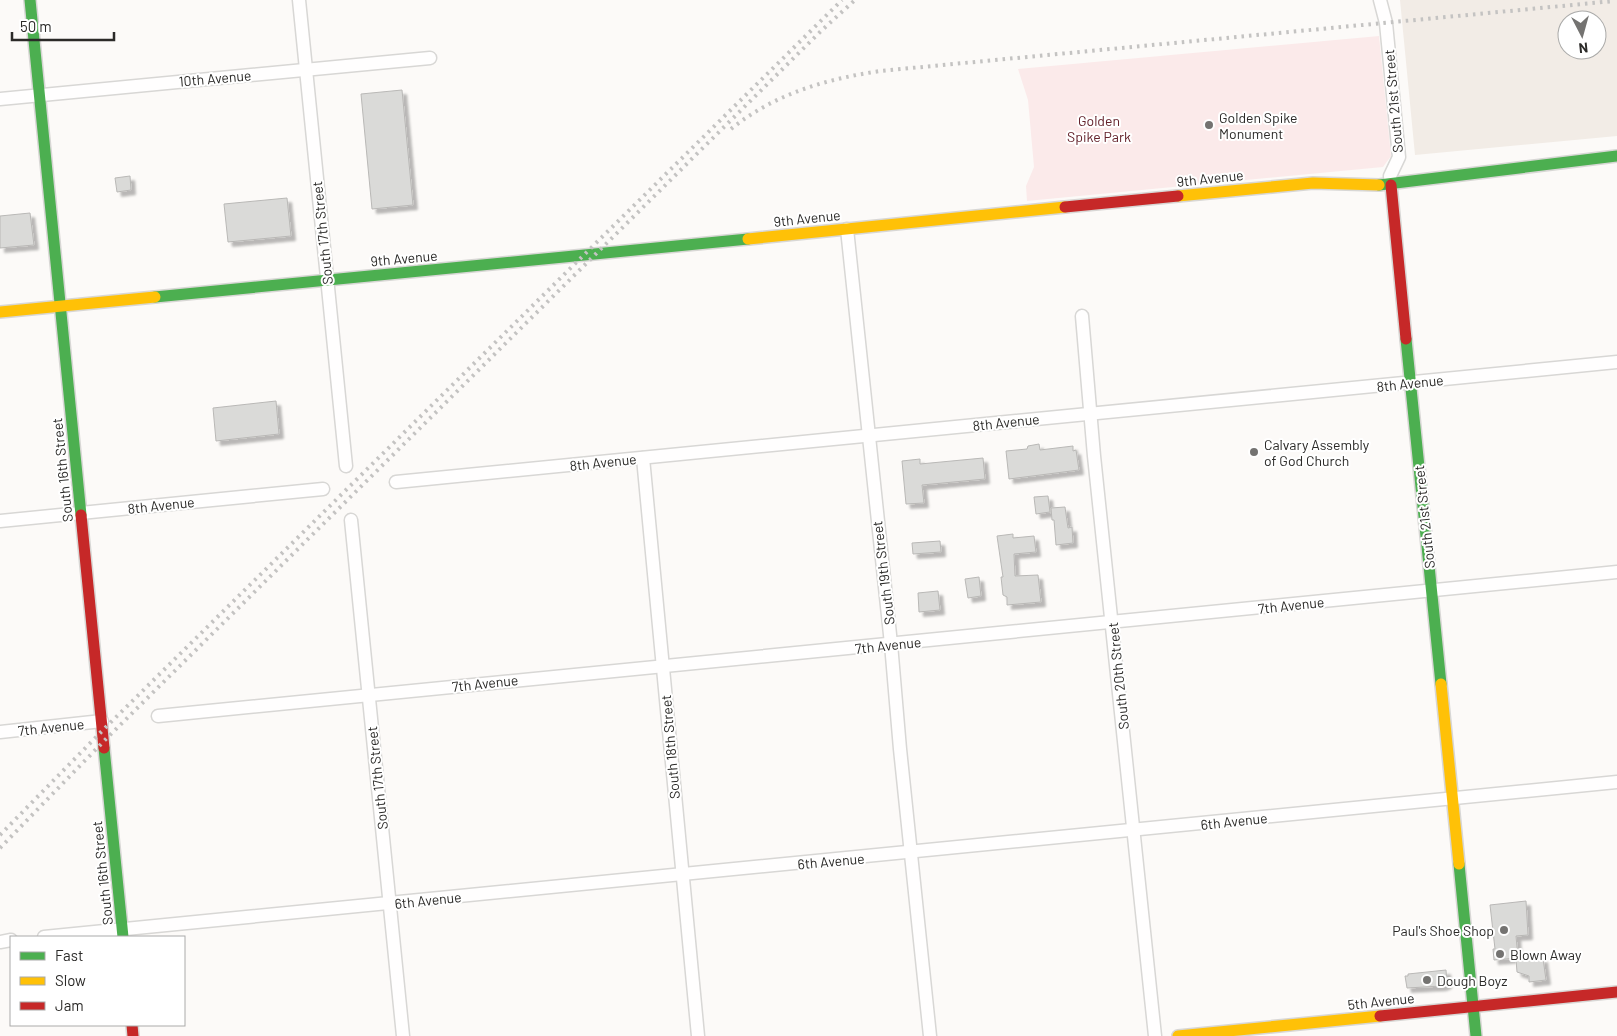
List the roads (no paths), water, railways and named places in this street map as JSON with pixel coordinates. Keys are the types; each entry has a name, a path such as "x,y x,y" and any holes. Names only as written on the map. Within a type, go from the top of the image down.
{"main road":[{"name":"South 16th Street","path":"30,0 123,934"},
{"name":"9th Avenue","path":"0,312 1313,183 1391,185 1617,156"},
{"name":"South 21st Street","path":"1391,185 1476,1036"},
{"name":"5th Avenue","path":"1178,1036 1617,992"}],"street":[{"name":"South 17th Street","path":"300,0 346,466"},
{"name":"South 21st Street","path":"1380,0 1386,23 1399,157 1390,176 1391,185"},
{"name":"10th Avenue","path":"0,98 430,58"},
{"name":"South 19th Street","path":"847,229 930,1036"},
{"name":"South 20th Street","path":"1082,316 1155,1036"},
{"name":"8th Avenue","path":"396,482 1617,362"},
{"name":"South 18th Street","path":"643,458 698,1036"},
{"name":"8th Avenue","path":"0,521 323,489"},
{"name":"South 17th Street","path":"351,520 403,1036"},
{"name":"7th Avenue","path":"158,716 1617,572"},
{"name":"7th Avenue","path":"0,732 102,722"},
{"name":"6th Avenue","path":"70,936 123,934 390,904 1617,782"}],"railway":[{"path":"0,835 103,730 842,0"},
{"path":"0,848 104,741 821,31 855,0"},
{"path":"731,129 765,106 783,97 820,84 880,71 1614,1"}],"place":[{"name":"Golden Spike Monument","path":"1209,125"},
{"name":"Calvary Assembly of God Church","path":"1254,452"},
{"name":"Paul's Shoe Shop","path":"1504,930"},
{"name":"Blown Away","path":"1500,954"},
{"name":"Dough Boyz","path":"1427,980"}],"park label":[{"name":"Golden Spike Park","path":"1099,128"}]}
